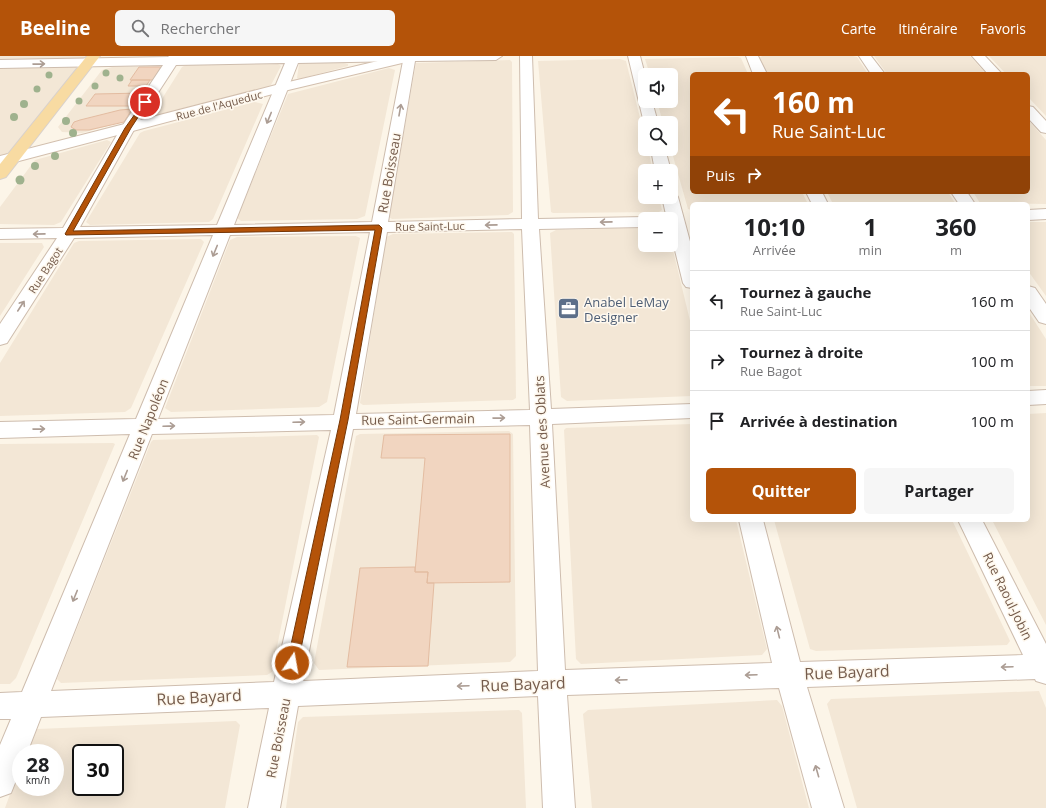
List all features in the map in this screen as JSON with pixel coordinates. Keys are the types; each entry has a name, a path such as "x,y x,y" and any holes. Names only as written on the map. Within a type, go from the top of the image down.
{"main road":[{"path":"0,174 6,160 91,59"}],"street":[{"name":"Rue de l'Aqueduc","path":"6,160 281,88 411,56"},
{"name":"Rue Boisseau","path":"264,808 286,693 344,420 411,56"},
{"path":"0,64 91,59 496,56"},
{"name":"Avenue des Oblats","path":"526,56 530,224 541,417 552,683 559,808"},
{"path":"634,56 638,72"},
{"path":"752,56 759,72"},
{"path":"866,56 877,72"},
{"path":"978,56 993,72"},
{"name":"Rue Napoléon","path":"0,782 294,58"},
{"name":"Rue Bagot","path":"0,339 68,234 128,128 173,59"},
{"path":"1030,112 1046,129"},
{"path":"673,204 680,221 690,273"},
{"path":"1030,215 1046,214"},
{"name":"Rue Saint-Luc","path":"0,234 68,234 638,222"},
{"path":"1030,295 1046,318"},
{"path":"1030,398 1046,397"},
{"name":"Rue Saint-Germain","path":"0,430 344,420 541,417 690,411"},
{"path":"751,522 789,674 828,808"},
{"name":"Rue Raoul-Jobin","path":"971,522 1045,668"},
{"name":"Rue Bayard","path":"0,706 286,693 789,674 1045,668"}],"shaded area":[{"path":"0,56 94,56 12,158 0,161"},
{"path":"762,56 853,56 857,57 867,72 766,72 759,58"},
{"path":"874,56 970,56 984,72 886,72"},
{"path":"989,56 1046,56 1046,116 1030,99 1030,72 1004,72"},
{"path":"738,57 741,58 747,72 690,72 690,194 803,194 807,202 690,202 690,210 688,209 678,174 678,164 675,164 673,156 678,156 678,116 661,116 659,108 678,108 678,68 648,68 645,59"},
{"path":"620,59 626,61 640,116 638,116 638,156 650,156 651,164 638,164 638,204 661,204 662,210 659,212 551,212 538,61"},
{"path":"510,60 512,62 513,212 508,215 392,219 389,217 416,63"},
{"path":"344,63 348,64 348,66 299,79 297,78 299,64"},
{"path":"278,64 281,66 271,85 267,87 160,114 153,113 182,67 186,65"},
{"path":"159,66 161,68 126,121 82,133 62,132 58,127 102,70 112,67"},
{"path":"389,68 395,70 365,216 357,219 241,221 237,218 288,94"},
{"path":"255,102 263,104 213,219 209,222 90,225 86,222 140,133"},
{"path":"1030,122 1046,140 1046,204 1030,204 1030,202 979,202 974,194 1030,194"},
{"path":"107,140 111,142 61,222 54,225 0,224 0,207 35,160"},
{"path":"828,194 949,194 954,202 832,202"},
{"path":"1030,222 1046,222 1046,296 1030,274"},
{"path":"638,228 638,252 673,252 690,321 690,396 567,401 561,397 550,233 556,230"},
{"path":"512,232 514,234 516,398 513,400 363,405 360,403 386,237 393,234"},
{"path":"356,236 360,238 327,402 319,407 171,412 165,408 230,240 237,237"},
{"path":"201,239 204,242 131,408 125,412 0,416 0,363 74,243 79,241"},
{"path":"0,243 42,243 44,247 0,316"},
{"path":"1030,314 1046,339 1046,386 1030,386"},
{"path":"1046,413 1046,625 993,522 1030,522 1030,414"},
{"path":"690,424 690,522 736,522 767,649 762,655 581,664 576,659 564,430 566,428"},
{"path":"509,431 513,434 516,656 510,662 319,670 314,663 356,436 360,434"},
{"path":"317,435 319,437 272,672 267,675 61,683 57,679 153,440"},
{"path":"0,444 115,444 16,678 10,684 0,684"},
{"path":"775,522 953,522 1010,641 1007,645 816,651 810,649"},
{"path":"1039,691 1046,708 1046,808 857,808 827,704 831,699"},
{"path":"777,700 782,706 809,808 592,808 583,714 588,710"},
{"path":"519,710 522,713 526,808 286,808 298,722 303,717"},
{"path":"236,721 240,725 225,808 5,808 12,789 12,796 64,796 64,744 28,744 32,733 37,729"}],"building":[{"path":"139,67 161,67 153,80 130,80"},
{"path":"132,80 150,80 146,86 128,86"},
{"path":"143,93 134,106 86,106 95,94"},
{"path":"132,109 124,122 89,130 76,130 71,127 74,122 80,120 120,110"},
{"path":"510,434 510,582 427,583 428,572 415,572 425,458 381,458 384,435"},
{"path":"415,567 415,572 428,572 427,583 434,583 428,666 347,667 360,568"}],"place":[{"name":"Anabel LeMay Designer","path":"569,309"}],"route":[{"path":"145,102 128,128 68,234 379,228 344,420 292,663"}]}
